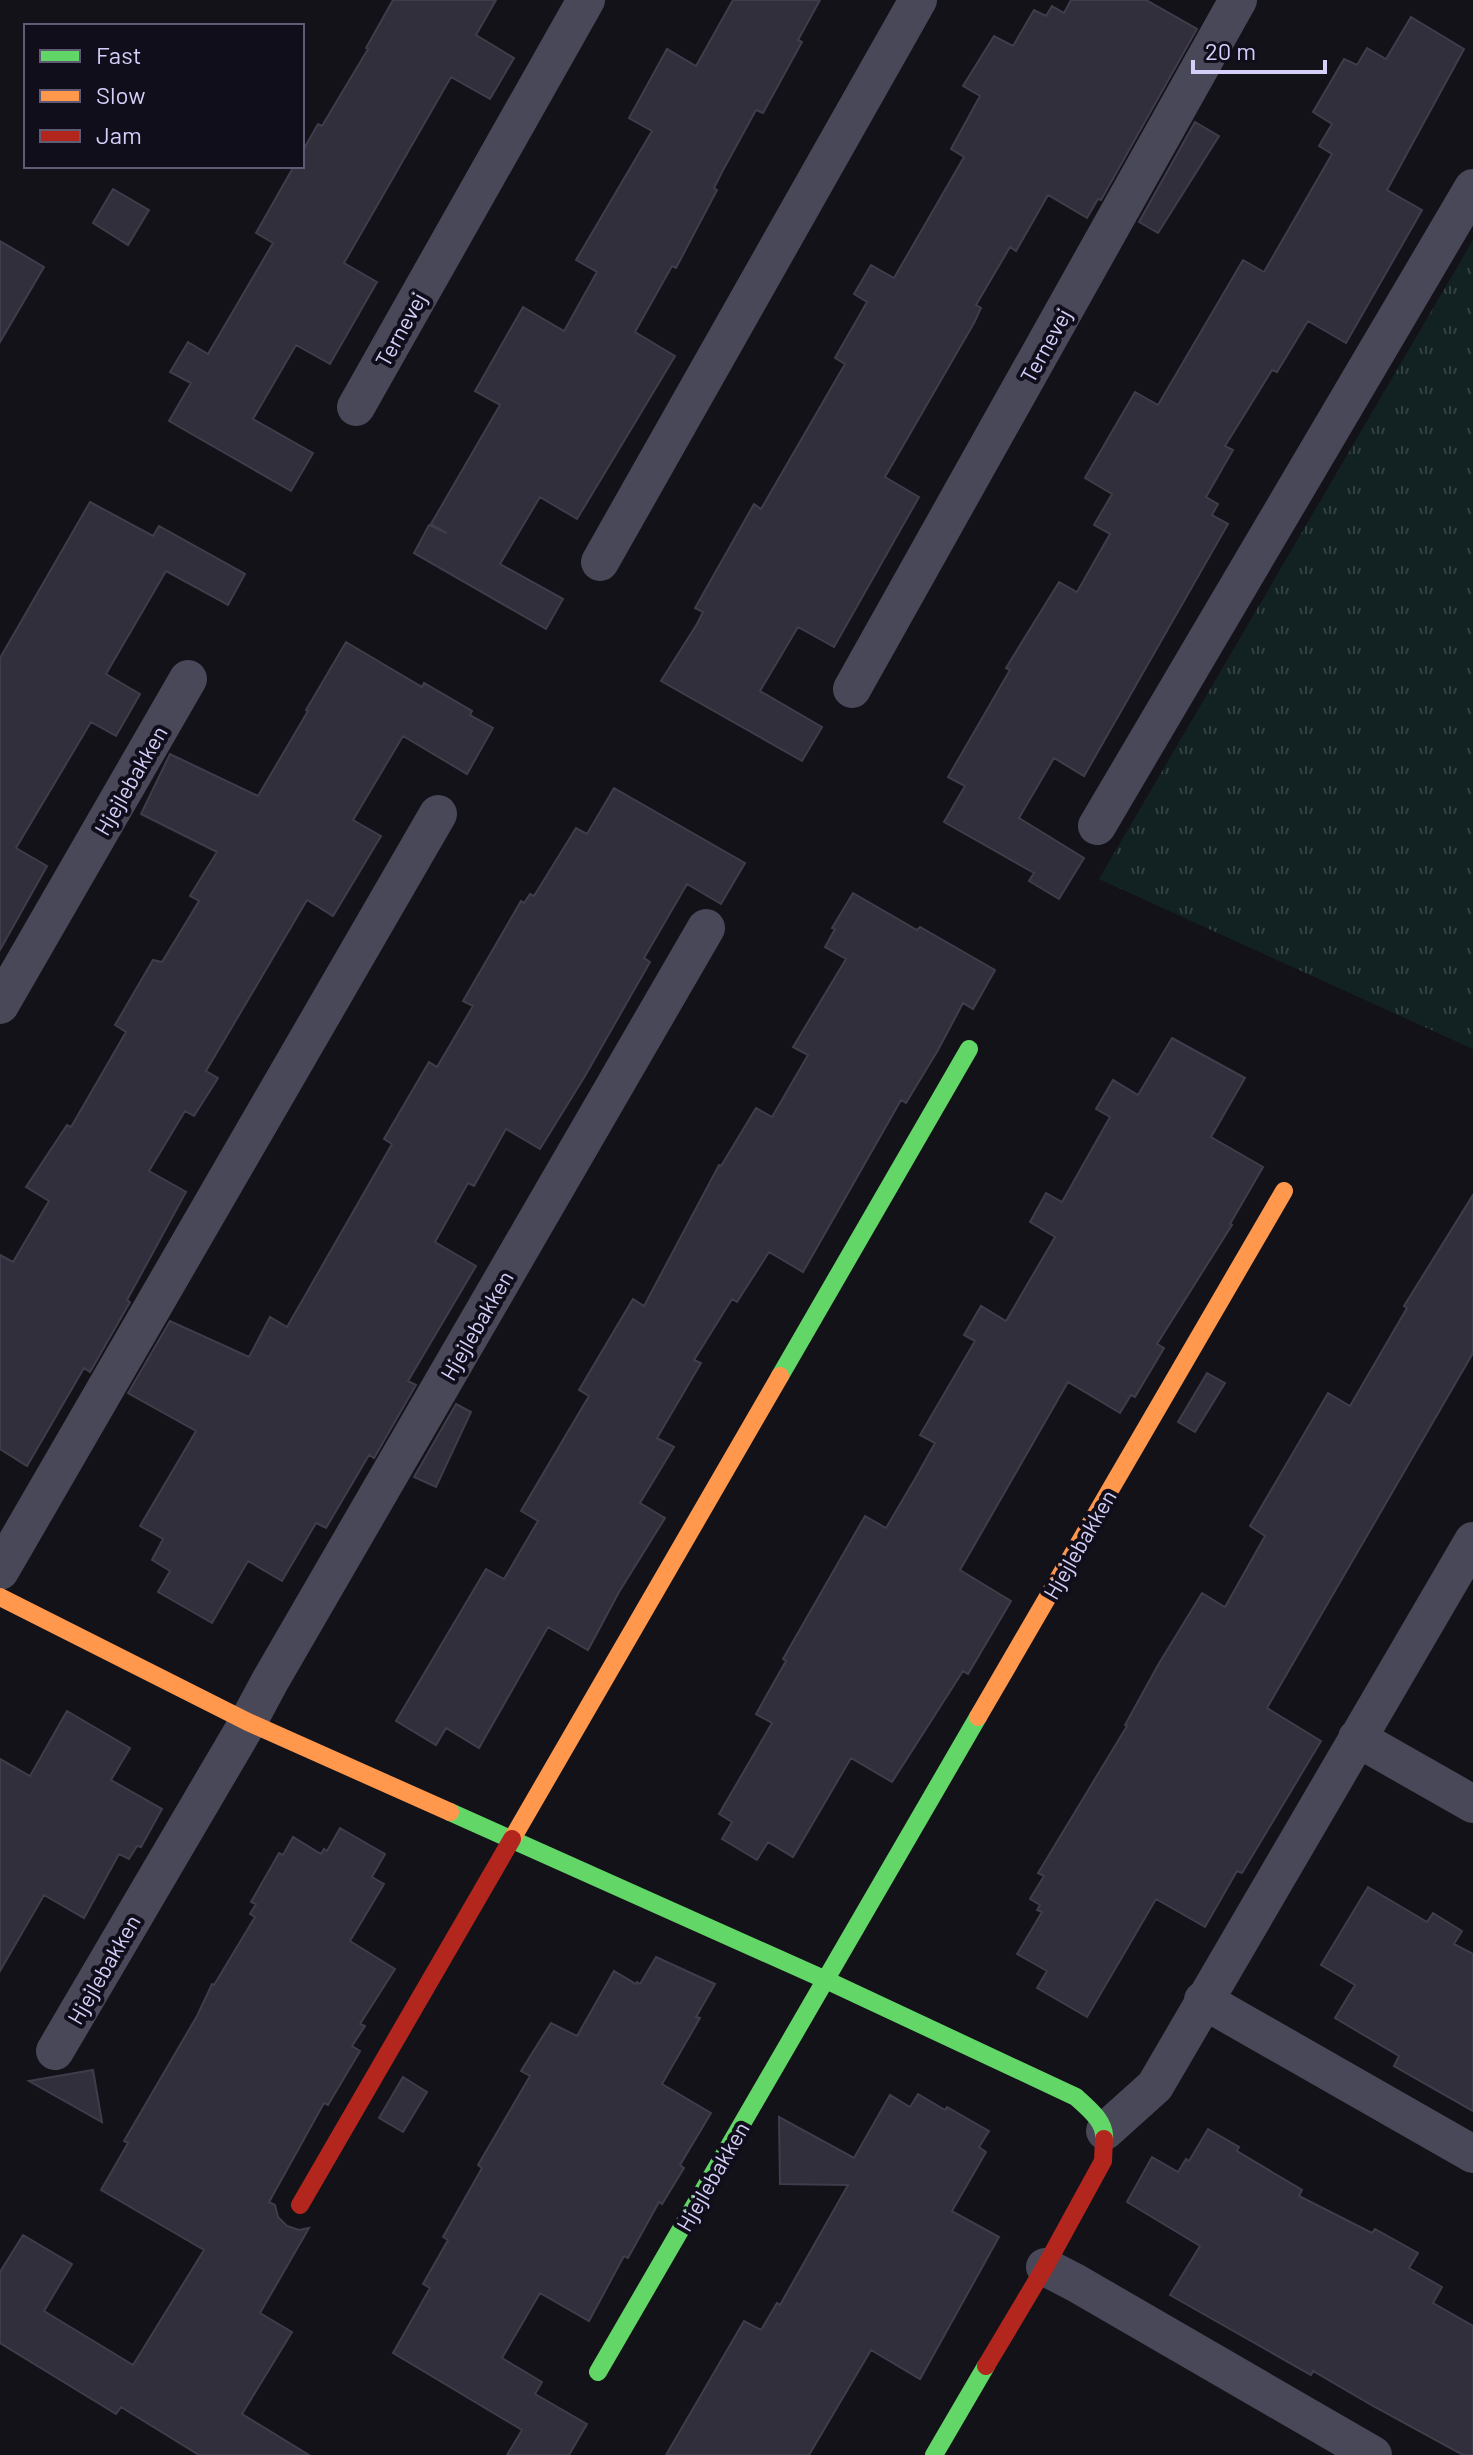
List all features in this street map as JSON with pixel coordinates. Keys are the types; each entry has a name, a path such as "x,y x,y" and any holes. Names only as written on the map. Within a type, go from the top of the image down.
{"street":[{"name":"Ternevej","path":"356,407 586,0"},
{"path":"600,562 918,0"},
{"name":"Ternevej","path":"852,689 1238,0"},
{"path":"1097,826 1473,188"},
{"name":"Hjejlebakken","path":"0,1005 188,679"},
{"path":"0,1571 438,814"},
{"name":"Hjejlebakken","path":"55,2051 706,928"},
{"path":"300,2205 969,1049"},
{"name":"Hjejlebakken","path":"598,2372 1284,1191"},
{"path":"1105,2131 1155,2086 1473,1541"},
{"path":"0,1597 248,1722 826,1980 1076,2097 1093,2113 1105,2131 1103,2161 1045,2267 934,2455"},
{"path":"1357,1738 1473,1804"},
{"path":"1203,2000 1473,2154"},
{"path":"1045,2267 1373,2455"}],"green space":[{"path":"1473,240 1473,1049 1099,879"}],"building":[{"path":"393,0 496,0 476,35 514,58 490,99 451,77 344,263 377,282 330,364 296,345 253,419 313,453 291,491 169,421 191,383 170,372 188,342 208,354 273,243 256,233 293,168 304,168 304,148 318,124 322,126"},
{"path":"733,0 820,0 798,40 802,42 763,113 756,110 676,268 672,266 635,332 675,356 577,519 540,497 500,564 563,599 546,629 414,553 429,525 447,533 431,524 500,405 475,391 523,307 564,331 597,272 576,260 652,131 629,118 667,49 696,66"},
{"path":"1071,0 1146,0 1197,29 1101,200 1098,199 1087,218 1048,195 1016,251 1010,247 976,305 981,308 974,323 885,477 919,497 834,647 798,627 760,691 822,727 802,761 661,681 697,624 703,612 695,608 754,504 761,509 845,364 835,358 867,302 854,294 871,265 894,278 964,157 951,149 980,96 963,86 994,36 1013,46 1034,10 1046,16 1052,6 1064,13"},
{"path":"1411,17 1464,49 1387,190 1422,210 1346,343 1308,321 1277,372 1272,370 1225,446 1233,450 1206,497 1218,504 1212,515 1228,524 1084,776 1054,758 1019,818 1084,858 1059,899 1029,881 1034,873 944,822 965,786 948,777 1010,670 1006,668 1059,582 1077,592 1110,534 1094,525 1112,494 1085,478 1135,392 1158,405 1243,260 1264,272 1332,154 1319,146 1332,124 1313,112 1344,59 1357,65 1367,48 1386,59"},
{"path":"1195,122 1219,136 1158,233 1139,222"},
{"path":"113,189 149,210 128,245 93,223"},
{"path":"0,241 44,267 0,342"},
{"path":"90,502 153,536 159,526 245,574 228,605 166,571 106,674 140,694 116,736 91,722 16,848 47,866 0,950 0,658"},
{"path":"346,642 422,687 424,683 472,711 470,715 493,728 467,774 403,736 353,820 381,836 333,916 307,900 206,1071 218,1078 194,1116 185,1111 149,1171 186,1192 90,1372 84,1368 27,1466 0,1449 0,1255 13,1262 49,1201 26,1187 67,1125 71,1127 126,1032 115,1025 153,960 162,962 199,901 190,896 217,852 141,814 170,754 258,796"},
{"path":"614,788 745,863 721,904 687,884 644,958 650,962 540,1149 506,1129 474,1186 468,1183 435,1242 476,1266 408,1381 416,1385 374,1458 369,1455 326,1528 316,1523 282,1581 248,1561 212,1623 158,1592 170,1571 152,1560 163,1539 140,1526 196,1431 128,1393 170,1321 249,1357 270,1317 287,1327 392,1144 384,1139 429,1062 437,1067 473,1006 463,1001 521,901 524,903 530,894 534,896 576,828 587,834"},
{"path":"853,893 995,970 973,1009 963,1003 906,1103 901,1100 803,1272 769,1252 737,1302 732,1299 694,1360 701,1363 657,1438 674,1447 640,1503 665,1518 619,1592 588,1650 548,1627 479,1748 446,1728 436,1745 396,1721 486,1569 504,1579 538,1521 521,1511 589,1396 579,1390 633,1299 644,1306 719,1165 756,1108 772,1117 808,1055 793,1047 846,959 825,947 835,929 832,928"},
{"path":"1172,1038 1245,1078 1211,1137 1263,1167 1232,1225 1157,1344 1164,1348 1135,1397 1131,1395 1120,1413 1068,1382 960,1570 1011,1601 968,1674 963,1671 892,1782 851,1758 793,1857 768,1842 757,1860 722,1839 732,1822 719,1814 772,1723 756,1714 786,1661 783,1659 865,1516 886,1528 916,1477 935,1443 920,1435 975,1341 964,1335 981,1306 1006,1321 1055,1237 1030,1222 1046,1193 1062,1202 1110,1117 1096,1109 1113,1080 1138,1095"},
{"path":"1473,1195 1473,1353 1267,1708 1321,1741 1242,1873 1237,1871 1205,1927 1156,1899 1087,2017 1037,1988 1047,1971 1017,1954 1042,1912 1037,1910 1040,1905 1030,1899 1044,1876 1038,1873 1127,1726 1158,1665 1202,1593 1225,1607 1265,1536 1250,1526 1328,1393 1350,1406 1407,1308 1404,1306"},
{"path":"1207,1373 1225,1383 1195,1432 1178,1422"},
{"path":"456,1404 471,1412 436,1487 414,1477"},
{"path":"67,1711 130,1748 111,1780 162,1809 141,1847 137,1846 129,1859 119,1854 84,1918 44,1895 0,1971 0,1759 30,1776"},
{"path":"340,1828 385,1854 372,1877 384,1884 350,1941 395,1969 360,2024 365,2026 352,2046 360,2051 328,2105 324,2103 269,2202 275,2205 278,2217 287,2226 299,2230 309,2228 260,2313 292,2332 242,2414 309,2455 199,2455 121,2407 116,2414 0,2343 0,2272 23,2235 72,2264 44,2311 133,2365 204,2250 101,2190 128,2143 124,2141 197,2016 212,1984 255,1917 250,1914 256,1904 251,1902 279,1853 283,1855 293,1837 321,1854 324,1849 327,1851"},
{"path":"1368,1887 1427,1922 1433,1913 1462,1931 1454,1944 1473,1954 1473,2111 1394,2066 1399,2056 1335,2018 1355,1985 1321,1965"},
{"path":"656,1957 715,1984 696,2017 700,2018 662,2084 711,2113 680,2165 684,2168 662,2204 659,2202 628,2258 624,2256 589,2321 540,2293 502,2358 542,2382 535,2394 587,2424 569,2455 507,2455 522,2430 393,2353 430,2288 423,2284 448,2240 443,2237 482,2168 478,2165 530,2076 521,2071 551,2023 577,2036 614,1971 640,1984"},
{"path":"93,2070 102,2122 29,2081"},
{"path":"403,2077 427,2092 403,2132 379,2118"},
{"path":"918,2094 989,2131 979,2147 986,2152 952,2211 999,2237 920,2379 871,2350 809,2455 666,2455 744,2321 761,2330 777,2303 780,2305 848,2185 780,2184 779,2117 854,2158 890,2095 910,2107"},
{"path":"1208,2129 1239,2147 1237,2151 1302,2190 1299,2196 1372,2233 1375,2229 1418,2253 1409,2268 1442,2287 1433,2303 1473,2326 1473,2455 1463,2455 1313,2371 1311,2375 1170,2295 1200,2246 1127,2202 1152,2157 1178,2172 1186,2159 1189,2161"}],"traffic: fast":[{"path":"780,1376 969,1049"},
{"path":"598,2372 978,1717"},
{"path":"450,1812 826,1980 1076,2097 1099,2121 1104,2139"},
{"path":"934,2455 986,2366"}],"traffic: slow":[{"path":"978,1717 1284,1191"},
{"path":"512,1839 780,1376"},
{"path":"0,1597 248,1722 450,1812"}],"traffic: jam":[{"path":"300,2205 512,1839"},
{"path":"986,2366 1103,2161 1104,2139"}]}
